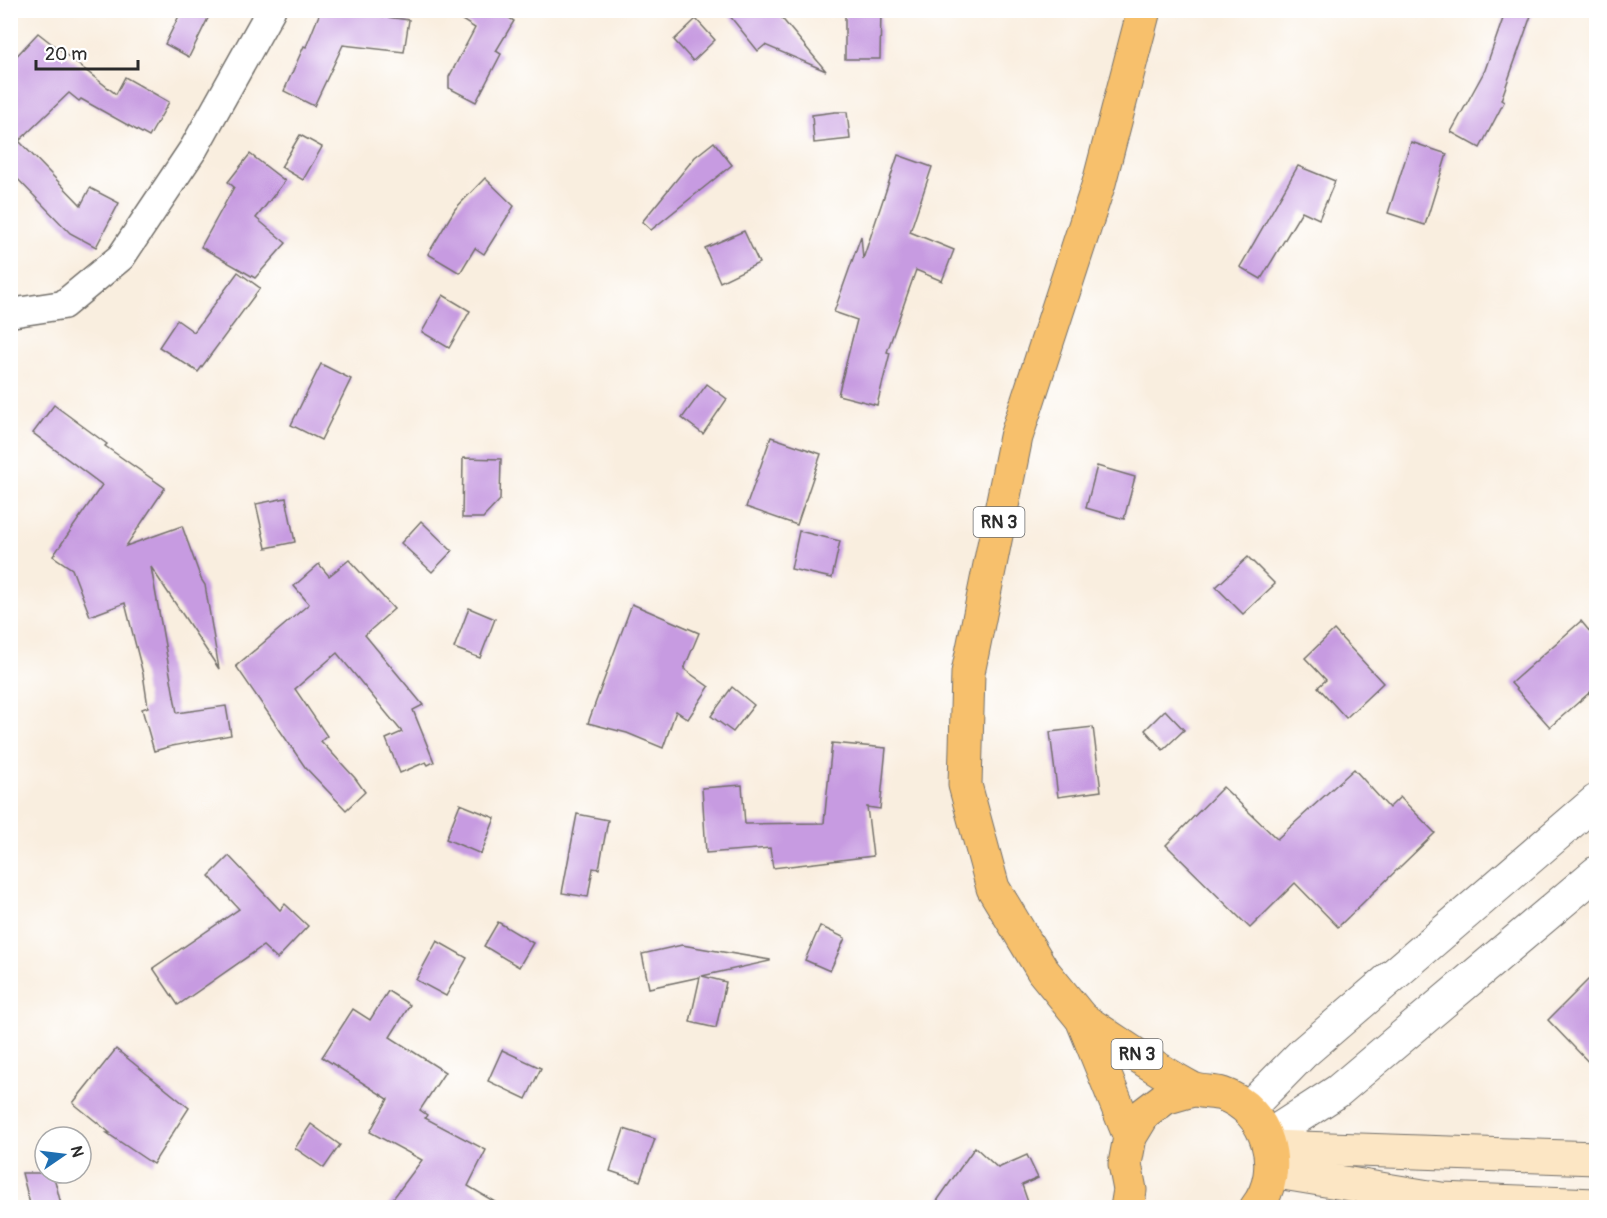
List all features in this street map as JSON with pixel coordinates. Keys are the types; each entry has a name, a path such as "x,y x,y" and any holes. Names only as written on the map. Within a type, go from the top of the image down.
{"main road":[{"name":"RN 3","path":"1130,1137 1082,1019 1043,971 993,888 964,785 968,673 1016,436 1099,183 1144,10"},
{"name":"RN 3","path":"1082,1019 1193,1090"},
{"path":"1132,1202 1125,1164 1130,1137 1144,1114 1165,1098 1193,1090 1222,1094 1248,1109 1269,1152 1263,1199 1256,1208"},
{"path":"1269,1152 1596,1158"},
{"path":"1269,1152 1441,1199 1596,1205"}],"street":[{"path":"10,313 63,305 121,257 194,147 271,10"},
{"path":"1248,1109 1303,1053 1596,801"},
{"path":"1269,1152 1596,873"}],"building":[{"path":"182,10 212,10 189,57 165,44"},
{"path":"321,10 409,20 404,52 343,45 314,106 284,91"},
{"path":"446,10 497,10 514,21 496,51 501,54 476,102 449,88 449,77 475,28"},
{"path":"725,10 775,10 826,71 765,45 758,51"},
{"path":"845,10 881,10 880,59 845,59"},
{"path":"1506,10 1533,10 1501,100 1504,102 1480,148 1451,132 1485,70"},
{"path":"696,19 715,40 693,61 674,40"},
{"path":"38,33 116,94 125,77 169,102 149,137 81,99 79,101 69,93 19,141 81,205 90,188 119,203 96,247 70,233 10,171 10,63"},
{"path":"847,112 850,139 814,143 812,115"},
{"path":"300,135 322,147 303,180 281,167"},
{"path":"714,142 732,165 651,230 642,222 695,157"},
{"path":"1411,142 1447,154 1425,225 1388,213"},
{"path":"250,154 285,181 256,218 286,243 255,278 201,247 234,187 228,182"},
{"path":"898,155 932,167 910,232 954,250 942,281 916,270 887,352 890,353 877,405 838,395 857,320 834,312 861,236 863,259"},
{"path":"1298,166 1335,181 1319,219 1302,211 1261,279 1240,267"},
{"path":"485,178 514,206 484,254 475,248 460,273 428,254 455,209"},
{"path":"744,231 759,263 720,282 705,248"},
{"path":"238,272 260,288 198,372 159,347 177,320 194,332"},
{"path":"443,295 470,311 449,348 422,332"},
{"path":"321,364 351,379 321,440 291,425"},
{"path":"707,384 727,399 703,434 682,418"},
{"path":"54,405 107,444 105,446 165,488 126,546 182,526 205,585 219,669 151,567 177,713 226,706 231,735 154,751 142,709 148,707 143,674 125,603 90,616 72,569 53,556 102,485 33,433"},
{"path":"771,437 821,454 797,525 746,507"},
{"path":"463,458 501,459 500,500 483,518 462,518"},
{"path":"1097,466 1135,477 1124,519 1086,508"},
{"path":"286,498 295,542 266,548 256,504"},
{"path":"421,521 452,551 432,572 401,543"},
{"path":"799,531 840,541 832,578 791,569"},
{"path":"1248,557 1275,584 1243,614 1216,587"},
{"path":"349,560 394,609 365,635 423,705 413,710 434,762 428,765 426,762 400,773 386,739 402,732 337,653 295,689 327,736 321,741 365,792 346,810 305,767 236,666 309,604 294,586 319,564 329,576"},
{"path":"632,604 699,633 684,669 709,687 688,719 676,711 663,748 627,733 588,723"},
{"path":"469,608 495,619 480,658 454,648"},
{"path":"1581,621 1596,639 1596,687 1550,727 1511,683"},
{"path":"1334,630 1383,683 1346,718 1318,687 1326,680 1305,658"},
{"path":"732,687 754,705 733,732 711,716"},
{"path":"1165,710 1184,730 1163,750 1145,730"},
{"path":"1093,727 1101,791 1058,797 1050,732"},
{"path":"832,743 886,748 880,809 867,807 873,856 773,868 770,848 706,853 702,788 742,785 745,824 824,823"},
{"path":"1354,769 1389,808 1400,797 1435,833 1338,927 1295,883 1250,928 1166,845 1223,787 1277,839"},
{"path":"460,804 495,818 481,854 446,839"},
{"path":"577,814 608,820 599,869 593,868 588,897 562,893"},
{"path":"229,856 280,910 285,904 308,926 277,959 263,946 178,1005 153,968 239,909 209,876"},
{"path":"498,922 533,943 519,967 484,946"},
{"path":"820,926 845,938 830,971 805,960"},
{"path":"437,941 467,958 446,996 416,980"},
{"path":"682,945 770,960 702,976 726,982 716,1028 690,1022 700,977 649,988 642,954"},
{"path":"1596,972 1596,1070 1548,1020"},
{"path":"388,991 410,1005 390,1037 445,1072 420,1110 427,1115 425,1118 486,1150 468,1186 505,1208 386,1208 422,1160 370,1132 388,1099 322,1057 353,1009 370,1020"},
{"path":"116,1049 189,1108 153,1164 107,1133 110,1133 73,1103"},
{"path":"502,1050 541,1068 526,1099 488,1081"},
{"path":"311,1124 340,1145 324,1168 295,1148"},
{"path":"624,1129 655,1139 640,1181 610,1171"},
{"path":"975,1147 998,1168 1027,1155 1038,1178 1022,1185 1030,1208 932,1208"},
{"path":"22,1173 33,1173 33,1185 56,1185 62,1208 31,1208"}]}
